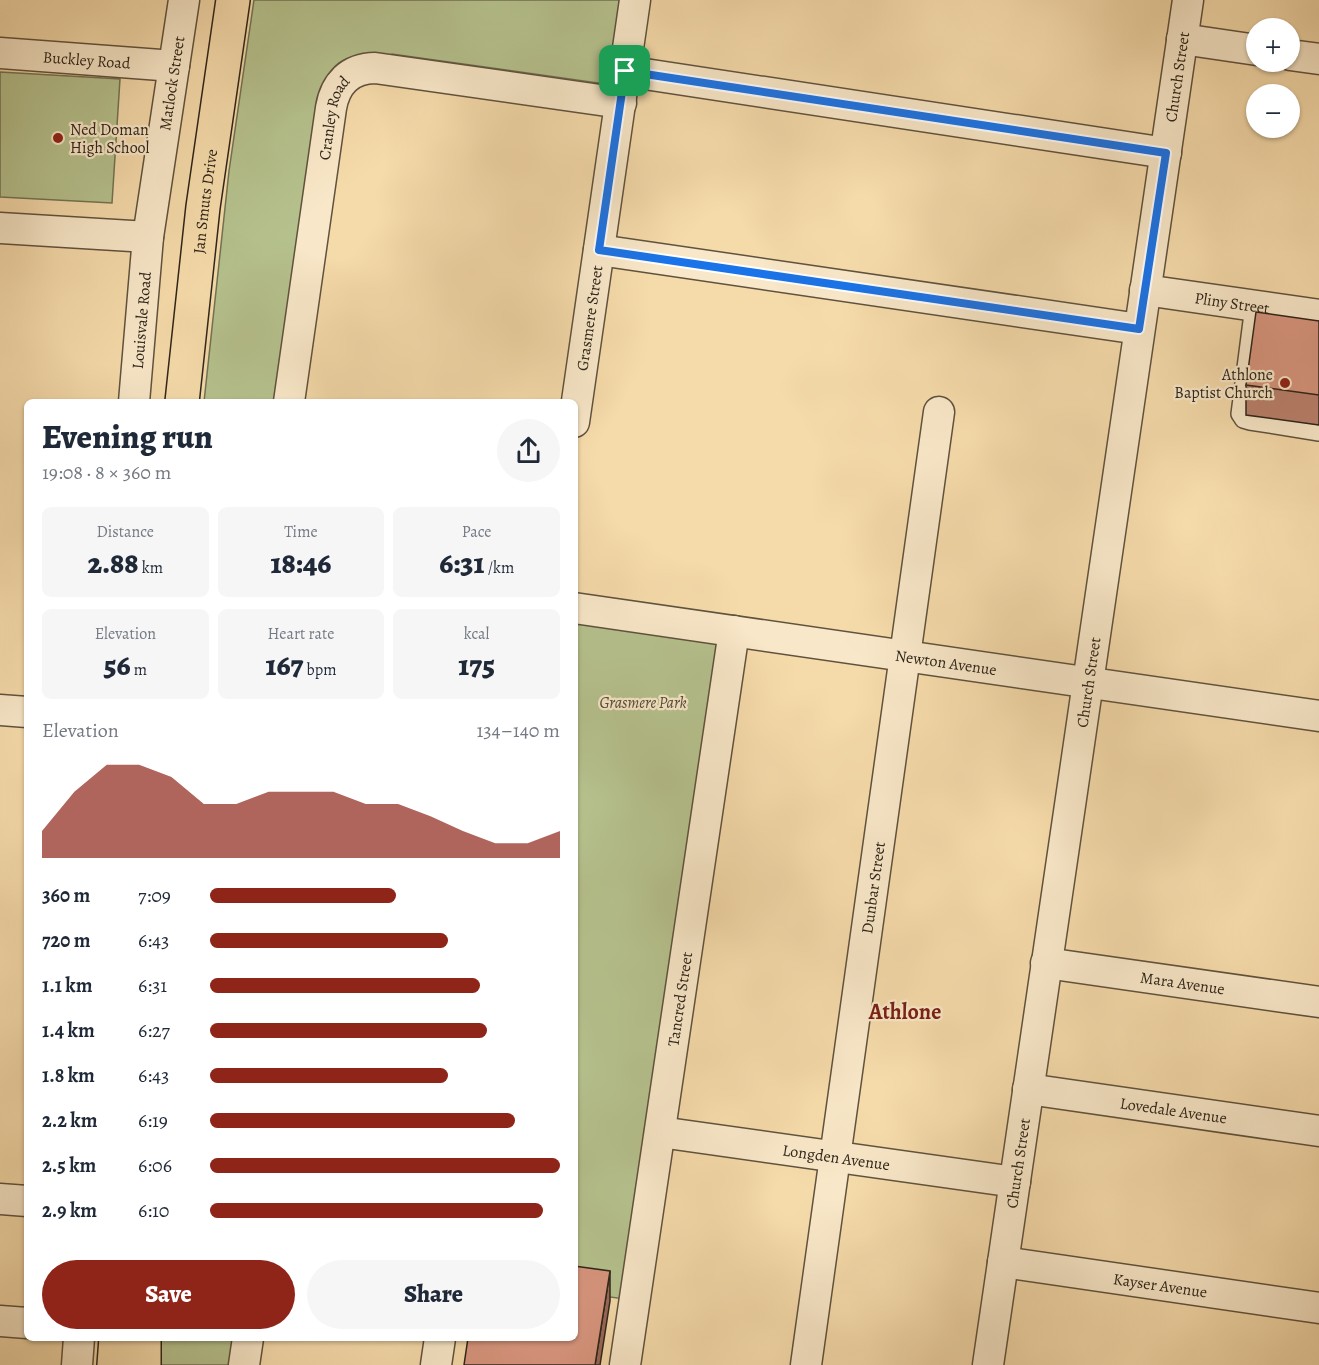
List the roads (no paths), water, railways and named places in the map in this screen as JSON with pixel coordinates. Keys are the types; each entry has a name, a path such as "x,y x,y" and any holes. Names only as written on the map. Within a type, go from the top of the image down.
{"main road":[{"name":"Jan Smuts Drive","path":"182,399 203,207 233,0"},
{"path":"114,1365 116,1341"},
{"path":"144,1341 144,1365"}],"street":[{"name":"Matlock Street","path":"148,237 184,0"},
{"name":"Grasmere Street","path":"577,399 635,0"},
{"name":"Church Street","path":"988,1365 1188,0"},
{"path":"1182,39 1246,48"},
{"name":"Buckley Road","path":"0,53 174,66"},
{"path":"1300,56 1319,59"},
{"name":"Cranley Road","path":"289,399 331,108 333,98 344,80 360,70 375,68 621,103"},
{"path":"625,71 1166,153"},
{"path":"0,228 148,237"},
{"name":"Louisvale Road","path":"134,399 148,237"},
{"path":"599,250 1139,329"},
{"name":"Pliny Street","path":"1145,290 1319,315"},
{"name":"Dunbar Street","path":"806,1365 907,657 939,412"},
{"name":"Newton Avenue","path":"578,609 1319,716"},
{"name":"Tancred Street","path":"625,1365 734,631"},
{"path":"0,710 24,712"},
{"name":"Mara Avenue","path":"1046,963 1319,999"},
{"name":"Lovedale Avenue","path":"1028,1089 1319,1131"},
{"name":"Longden Avenue","path":"660,1132 1015,1182"},
{"path":"0,1199 24,1201"},
{"name":"Kayser Avenue","path":"1003,1263 1319,1308"},
{"path":"0,1321 24,1323"},
{"path":"77,1365 79,1341"},
{"path":"244,1365 248,1341"},
{"path":"436,1365 440,1341"}],"lane":[{"path":"1253,306 1239,414 1244,420 1250,422 1319,433"}],"place":[{"name":"Ned Doman High School","path":"58,138"},
{"name":"Athlone Baptist Church","path":"1285,383"}],"district":[{"name":"Athlone","path":"905,1011"}],"park label":[{"name":"Grasmere Park","path":"643,702"}]}
